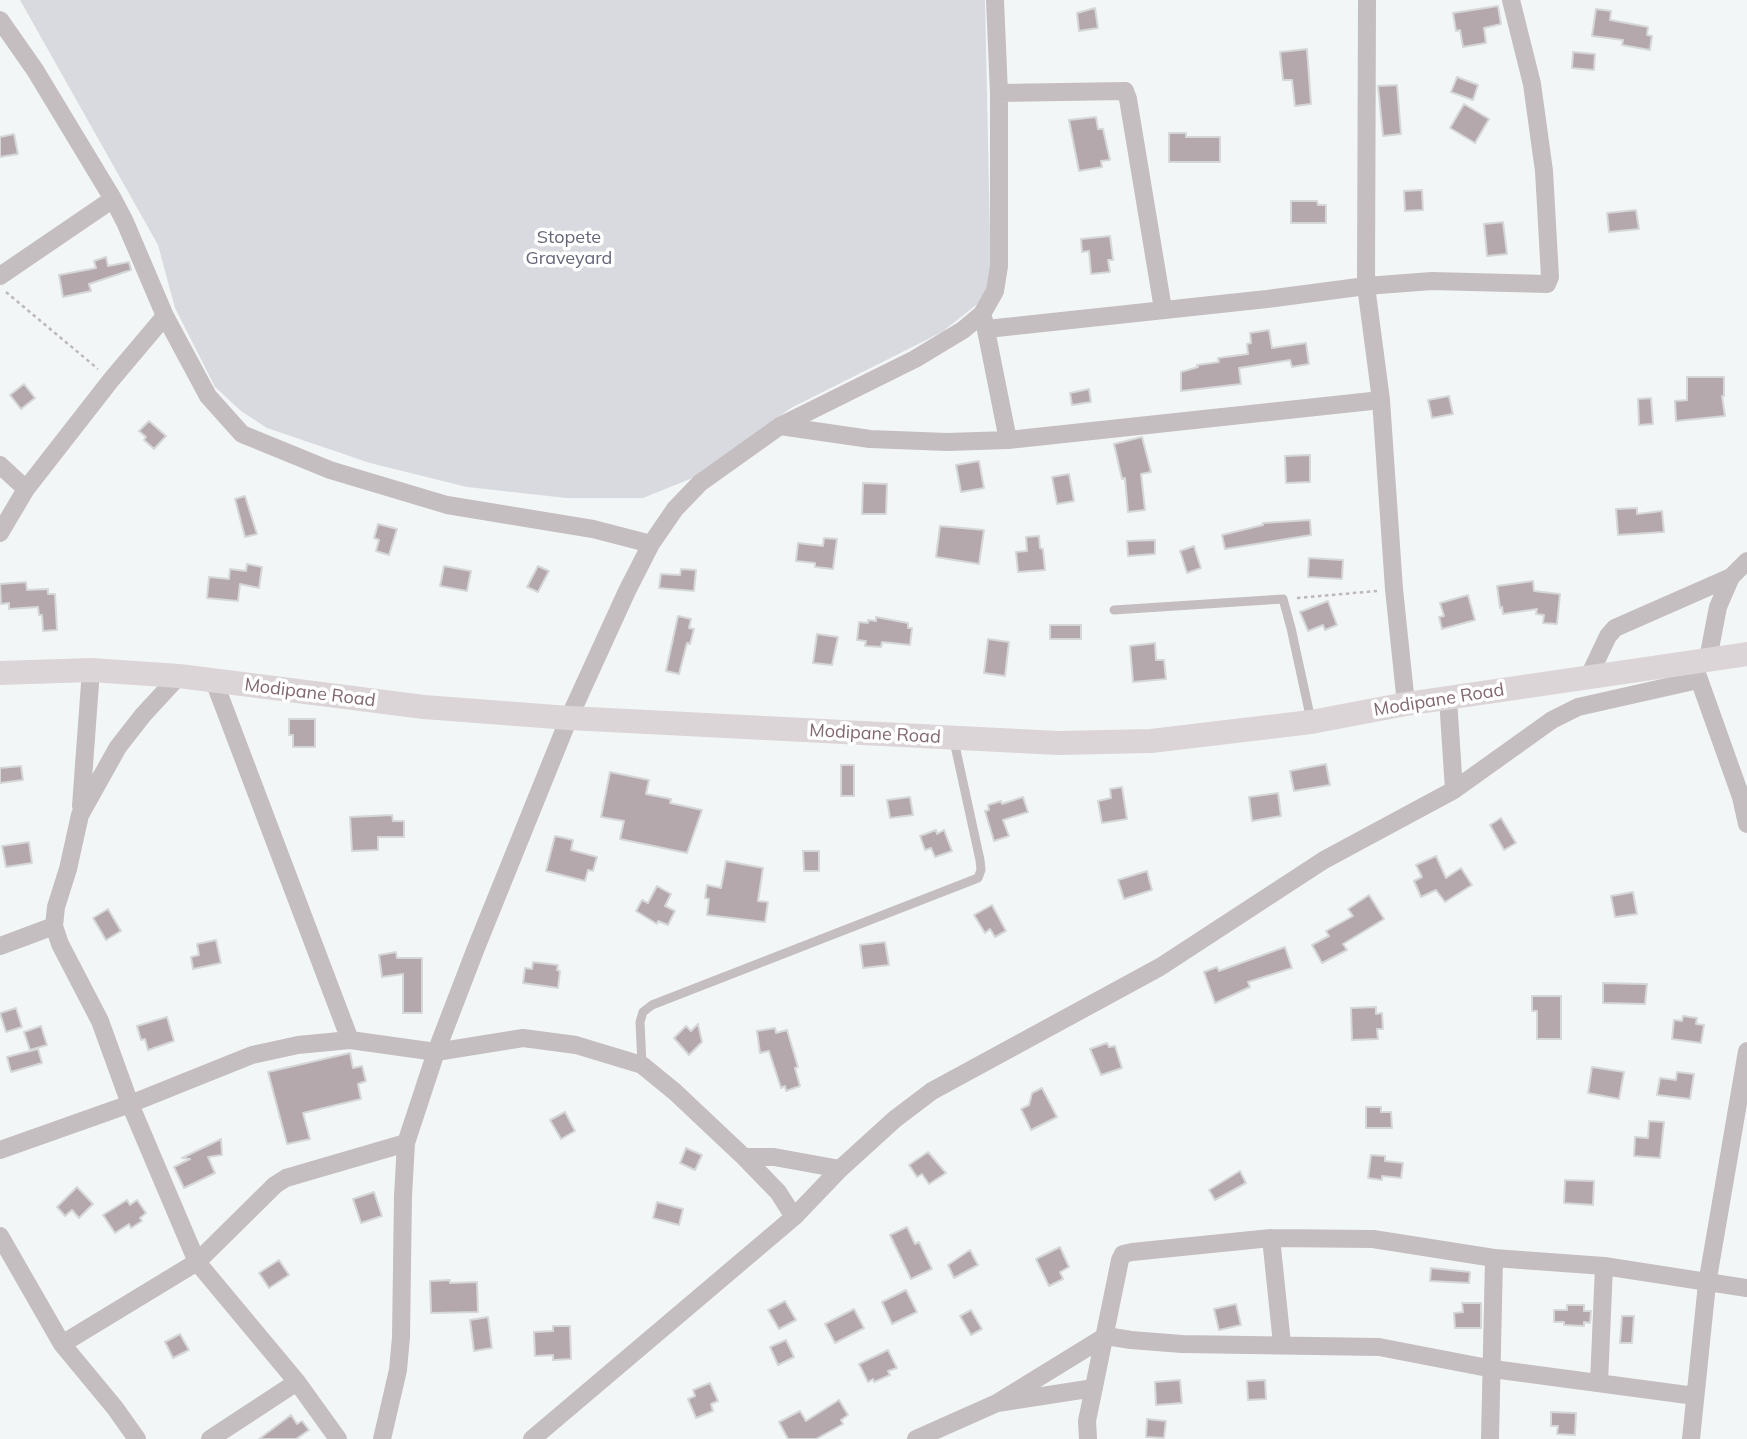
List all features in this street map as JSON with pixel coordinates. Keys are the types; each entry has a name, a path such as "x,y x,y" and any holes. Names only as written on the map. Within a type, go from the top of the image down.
{"main road":[{"name":"Modipane Road","path":"0,673 91,670 178,676 424,707 569,718 1058,743 1151,741 1311,722 1406,704 1589,676 1700,667 1747,654"}],"street":[{"path":"995,0 999,93 999,266 995,291 984,321 1008,440"},
{"path":"1367,0 1366,286 1381,400 1394,589 1406,704"},
{"path":"382,1439 398,1370 401,1336 406,1143 436,1052 569,718 626,591 651,544 675,509 700,483 780,426 915,359 963,330 984,321 1163,309 1432,281 1544,285 1550,281 1544,171 1532,84 1511,0"},
{"path":"0,20 35,70 113,199 165,316 208,396 242,434 330,470 447,505 593,529 651,544"},
{"path":"999,93 1125,91 1163,309"},
{"path":"0,276 113,199"},
{"path":"0,533 26,489 165,316"},
{"path":"780,426 870,439 947,442 1008,440 1381,400"},
{"path":"0,465 26,489"},
{"path":"1589,676 1608,636 1615,628 1731,577 1747,561"},
{"path":"1731,577 1718,607 1700,667 1747,824"},
{"path":"533,1439 794,1217 840,1168 895,1119 932,1091 1160,967 1324,860 1454,790 1552,720 1578,707 1700,667"},
{"path":"91,670 80,815 56,907 54,926 60,944 100,1021 130,1104 197,1262 297,1381 338,1439"},
{"path":"80,815 118,747 178,676"},
{"path":"214,681 350,1040"},
{"path":"1448,699 1454,790"},
{"path":"0,946 54,926"},
{"path":"0,1150 130,1104 251,1055 298,1045 350,1040 436,1052 523,1038 576,1045 642,1065 744,1157 778,1192 794,1217"},
{"path":"1692,1439 1707,1284 1747,1051"},
{"path":"62,1344 197,1262 275,1185 286,1178 406,1143"},
{"path":"744,1157 774,1157 840,1168"},
{"path":"0,1237 62,1344 137,1439"},
{"path":"1088,1439 1087,1421 1120,1260 1124,1254 1270,1238 1373,1239 1494,1258 1604,1266 1707,1284 1747,1288"},
{"path":"1270,1238 1282,1344"},
{"path":"1490,1439 1494,1258"},
{"path":"1599,1383 1604,1266"},
{"path":"916,1439 997,1403 1106,1336 1182,1343 1380,1347 1493,1369 1695,1396"},
{"path":"210,1439 297,1381"},
{"path":"997,1403 1094,1388"}],"lane":[{"path":"1114,610 1283,599 1292,628 1311,722"},
{"path":"642,1065 640,1023 643,1012 652,1005 978,878 980,860 953,738"}],"path":[{"path":"0,287 111,380"},
{"path":"1283,599 1394,589"}],"green space":[{"name":"Stopete Graveyard","path":"20,0 985,0 991,282 980,302 942,332 791,408 695,477 643,498 566,498 467,487 370,463 267,428 241,411 215,387 175,308 158,245"}],"building":[{"path":"1498,6 1501,24 1484,28 1486,43 1463,47 1460,30 1456,31 1453,13"},
{"path":"1095,8 1098,28 1079,31 1077,13"},
{"path":"1596,9 1611,11 1610,20 1648,27 1647,35 1652,36 1650,50 1622,45 1623,40 1592,36"},
{"path":"1307,49 1311,104 1295,106 1292,80 1283,80 1280,52"},
{"path":"1573,52 1595,54 1594,70 1572,68"},
{"path":"1457,77 1478,85 1473,100 1451,92"},
{"path":"1397,85 1401,134 1383,136 1378,86"},
{"path":"1464,104 1489,119 1475,143 1450,128"},
{"path":"1096,117 1098,129 1103,129 1110,160 1101,161 1102,167 1079,171 1069,120"},
{"path":"1169,133 1186,133 1186,137 1220,137 1220,162 1169,162"},
{"path":"14,134 18,154 0,157 0,137"},
{"path":"1422,190 1423,210 1405,211 1404,191"},
{"path":"1291,201 1317,201 1318,205 1326,205 1326,223 1291,223"},
{"path":"1636,210 1639,229 1609,232 1607,213"},
{"path":"1503,222 1507,254 1487,256 1484,224"},
{"path":"1110,236 1113,260 1108,260 1110,272 1091,274 1089,251 1082,252 1081,239"},
{"path":"106,257 108,266 129,262 131,270 89,284 91,291 63,297 59,275 96,268 94,261"},
{"path":"1269,330 1272,348 1306,343 1309,364 1292,367 1290,360 1239,368 1241,384 1181,391 1181,372 1198,367 1197,365 1219,362 1218,358 1248,354 1250,333"},
{"path":"1687,377 1724,377 1722,396 1725,416 1676,421 1675,401 1687,400"},
{"path":"24,384 35,398 21,409 10,395"},
{"path":"1089,389 1091,402 1072,405 1070,393"},
{"path":"1449,396 1453,414 1432,418 1428,400"},
{"path":"1651,398 1653,424 1639,425 1638,399"},
{"path":"149,421 166,436 154,449 139,431"},
{"path":"1142,437 1151,472 1141,474 1145,510 1128,512 1125,478 1122,479 1114,444"},
{"path":"1310,455 1310,482 1286,483 1285,456"},
{"path":"979,461 984,488 961,492 956,465"},
{"path":"1069,474 1074,501 1057,504 1052,477"},
{"path":"863,483 887,484 886,514 862,514"},
{"path":"245,496 257,534 245,537 235,499"},
{"path":"1637,508 1637,514 1662,511 1664,532 1618,535 1616,509"},
{"path":"1310,520 1311,535 1225,549 1222,535 1263,523"},
{"path":"378,524 397,529 389,555 376,551 379,540 374,538"},
{"path":"940,526 984,530 979,564 936,557"},
{"path":"1039,536 1045,570 1018,572 1016,552 1027,551 1026,537"},
{"path":"824,538 837,539 833,569 796,561 798,543 823,546"},
{"path":"1155,540 1155,554 1128,556 1127,541"},
{"path":"1194,546 1201,568 1187,573 1180,551"},
{"path":"1309,558 1343,560 1342,579 1308,577"},
{"path":"247,564 262,567 259,588 240,584 238,601 207,598 209,577 229,579 230,569 246,571"},
{"path":"444,566 471,571 467,591 440,586"},
{"path":"538,566 549,571 538,592 527,587"},
{"path":"681,569 696,570 694,591 659,588 661,574 680,575"},
{"path":"1533,581 1534,591 1560,594 1557,624 1543,623 1544,615 1536,614 1537,609 1503,614 1497,586"},
{"path":"26,582 27,590 48,589 48,594 55,594 57,630 43,631 42,615 39,615 38,607 9,609 9,603 1,604 0,584"},
{"path":"1468,595 1475,620 1442,629 1439,617 1444,616 1440,603"},
{"path":"1328,601 1337,625 1325,630 1323,625 1308,631 1300,612"},
{"path":"678,616 691,619 689,628 694,629 690,644 687,643 679,674 666,671"},
{"path":"876,617 908,623 908,628 912,628 910,645 882,642 881,647 865,646 866,641 857,640 859,622 876,621"},
{"path":"1050,625 1081,625 1081,639 1050,639"},
{"path":"817,634 838,637 832,665 813,663"},
{"path":"988,639 1009,642 1005,676 984,673"},
{"path":"1155,643 1156,660 1164,660 1166,679 1133,682 1130,646"},
{"path":"289,719 315,719 315,747 293,747 293,735 289,735"},
{"path":"1326,764 1330,785 1294,791 1290,771"},
{"path":"841,765 854,765 854,796 841,796"},
{"path":"21,766 23,780 0,783 0,768"},
{"path":"610,772 649,780 646,794 702,810 687,853 620,839 624,821 601,817"},
{"path":"1122,787 1127,819 1102,823 1098,801 1111,798 1110,789"},
{"path":"1278,793 1281,816 1252,821 1249,797"},
{"path":"910,797 913,815 890,818 887,800"},
{"path":"1023,797 1028,812 1003,820 1009,836 994,841 985,811 989,810 988,805 1001,801 1002,804"},
{"path":"392,815 393,821 404,821 404,837 378,837 378,850 352,851 350,817"},
{"path":"1501,818 1516,843 1504,850 1490,825"},
{"path":"936,830 937,834 944,830 952,851 935,857 931,848 925,850 920,836"},
{"path":"555,836 573,840 571,850 597,857 593,871 588,870 585,881 546,871"},
{"path":"29,842 32,863 6,867 2,846"},
{"path":"803,851 819,851 819,871 804,871"},
{"path":"1436,856 1446,878 1461,868 1472,885 1445,902 1436,890 1421,897 1414,881 1422,877 1416,865"},
{"path":"726,861 763,868 758,901 768,902 765,922 707,915 707,885 721,888"},
{"path":"1147,871 1152,890 1124,899 1118,880"},
{"path":"657,886 671,894 665,906 675,911 668,925 658,921 657,924 636,911 642,900 648,903"},
{"path":"1633,892 1637,914 1615,917 1611,896"},
{"path":"1369,895 1384,919 1343,944 1347,950 1322,963 1312,945 1329,936 1326,931 1353,916 1348,909"},
{"path":"992,905 1006,931 995,937 990,929 985,933 974,915"},
{"path":"108,909 121,931 106,940 93,918"},
{"path":"216,940 221,963 193,969 191,957 199,955 197,944"},
{"path":"885,942 889,965 863,968 860,945"},
{"path":"1285,947 1292,968 1248,982 1250,987 1215,1003 1204,972 1217,967 1219,971"},
{"path":"396,952 397,958 422,958 422,1013 403,1013 403,974 382,977 379,955"},
{"path":"533,962 558,965 558,988 523,983 525,968 532,969"},
{"path":"1603,983 1647,984 1645,1004 1603,1003"},
{"path":"1532,996 1561,996 1561,1039 1537,1039 1537,1011 1532,1011"},
{"path":"1376,1007 1376,1014 1382,1013 1383,1029 1377,1029 1378,1039 1352,1040 1351,1008"},
{"path":"16,1008 22,1027 6,1032 0,1013"},
{"path":"1683,1016 1697,1018 1696,1024 1704,1025 1701,1043 1672,1039 1674,1020 1682,1021"},
{"path":"167,1017 174,1041 148,1050 145,1039 141,1040 137,1026"},
{"path":"698,1024 702,1042 689,1055 674,1038 686,1026 691,1031"},
{"path":"41,1026 47,1045 30,1050 24,1032"},
{"path":"775,1028 776,1033 787,1030 798,1067 795,1068 800,1086 786,1091 785,1086 781,1088 769,1051 760,1053 757,1031"},
{"path":"1107,1043 1109,1047 1115,1046 1122,1068 1101,1075 1090,1049"},
{"path":"38,1049 42,1063 11,1072 7,1057"},
{"path":"350,1053 353,1068 362,1066 366,1081 358,1084 361,1099 303,1113 310,1139 287,1144 268,1072"},
{"path":"1592,1067 1624,1072 1619,1099 1588,1093"},
{"path":"1677,1072 1694,1074 1690,1099 1657,1095 1660,1078 1676,1080"},
{"path":"1042,1088 1057,1117 1031,1130 1021,1109 1029,1105 1032,1093"},
{"path":"1366,1107 1381,1107 1381,1112 1391,1112 1392,1128 1366,1128"},
{"path":"565,1112 575,1131 561,1139 550,1120"},
{"path":"1649,1121 1664,1122 1660,1158 1634,1156 1635,1137 1648,1138"},
{"path":"221,1139 222,1155 208,1157 215,1173 184,1188 174,1167 190,1159 182,1158"},
{"path":"686,1148 702,1155 695,1170 680,1163"},
{"path":"928,1152 946,1173 929,1184 922,1174 917,1177 909,1165"},
{"path":"1371,1155 1385,1156 1385,1161 1403,1163 1401,1178 1368,1178"},
{"path":"1240,1171 1246,1183 1215,1200 1209,1190"},
{"path":"1565,1180 1594,1181 1593,1205 1564,1203"},
{"path":"77,1187 93,1204 79,1218 72,1210 65,1216 57,1207"},
{"path":"374,1192 382,1216 361,1223 353,1199"},
{"path":"127,1200 130,1205 137,1200 146,1213 140,1218 142,1221 131,1228 129,1224 115,1233 103,1215"},
{"path":"657,1202 683,1209 679,1225 653,1218"},
{"path":"907,1227 915,1244 919,1242 932,1269 911,1279 890,1235"},
{"path":"1060,1247 1069,1267 1060,1272 1063,1279 1049,1286 1036,1259"},
{"path":"970,1250 978,1265 954,1278 948,1265"},
{"path":"279,1260 289,1275 269,1288 259,1273"},
{"path":"1431,1268 1470,1272 1469,1283 1430,1281"},
{"path":"450,1280 450,1283 477,1282 478,1312 431,1313 430,1281"},
{"path":"906,1290 917,1312 892,1324 882,1302"},
{"path":"785,1301 796,1320 779,1329 768,1310"},
{"path":"1462,1303 1481,1303 1481,1328 1455,1328 1454,1313 1463,1312"},
{"path":"1236,1304 1241,1325 1219,1330 1214,1309"},
{"path":"1567,1305 1584,1305 1584,1311 1591,1311 1590,1323 1584,1322 1584,1326 1554,1322 1554,1310 1567,1310"},
{"path":"854,1309 864,1328 835,1343 825,1324"},
{"path":"971,1310 982,1329 971,1335 960,1316"},
{"path":"1622,1316 1634,1316 1632,1343 1620,1343"},
{"path":"488,1317 492,1348 474,1351 470,1320"},
{"path":"553,1326 570,1326 571,1359 553,1360 553,1355 535,1356 534,1332 553,1331"},
{"path":"180,1334 189,1350 173,1358 165,1342"},
{"path":"786,1340 794,1357 778,1365 770,1347"},
{"path":"888,1350 897,1368 888,1371 890,1375 868,1382 859,1364"},
{"path":"1180,1380 1182,1403 1156,1405 1155,1382"},
{"path":"1265,1380 1266,1399 1248,1400 1247,1381"},
{"path":"710,1383 718,1401 711,1404 713,1411 696,1418 688,1399 695,1396 693,1390"},
{"path":"839,1400 848,1415 841,1420 843,1424 816,1439 788,1439 779,1422 800,1411 806,1421"},
{"path":"1551,1412 1576,1413 1575,1435 1557,1434 1558,1426 1551,1426"},
{"path":"291,1415 297,1424 302,1421 309,1430 296,1439 259,1439"},
{"path":"1147,1419 1166,1421 1164,1438 1146,1437"}]}
